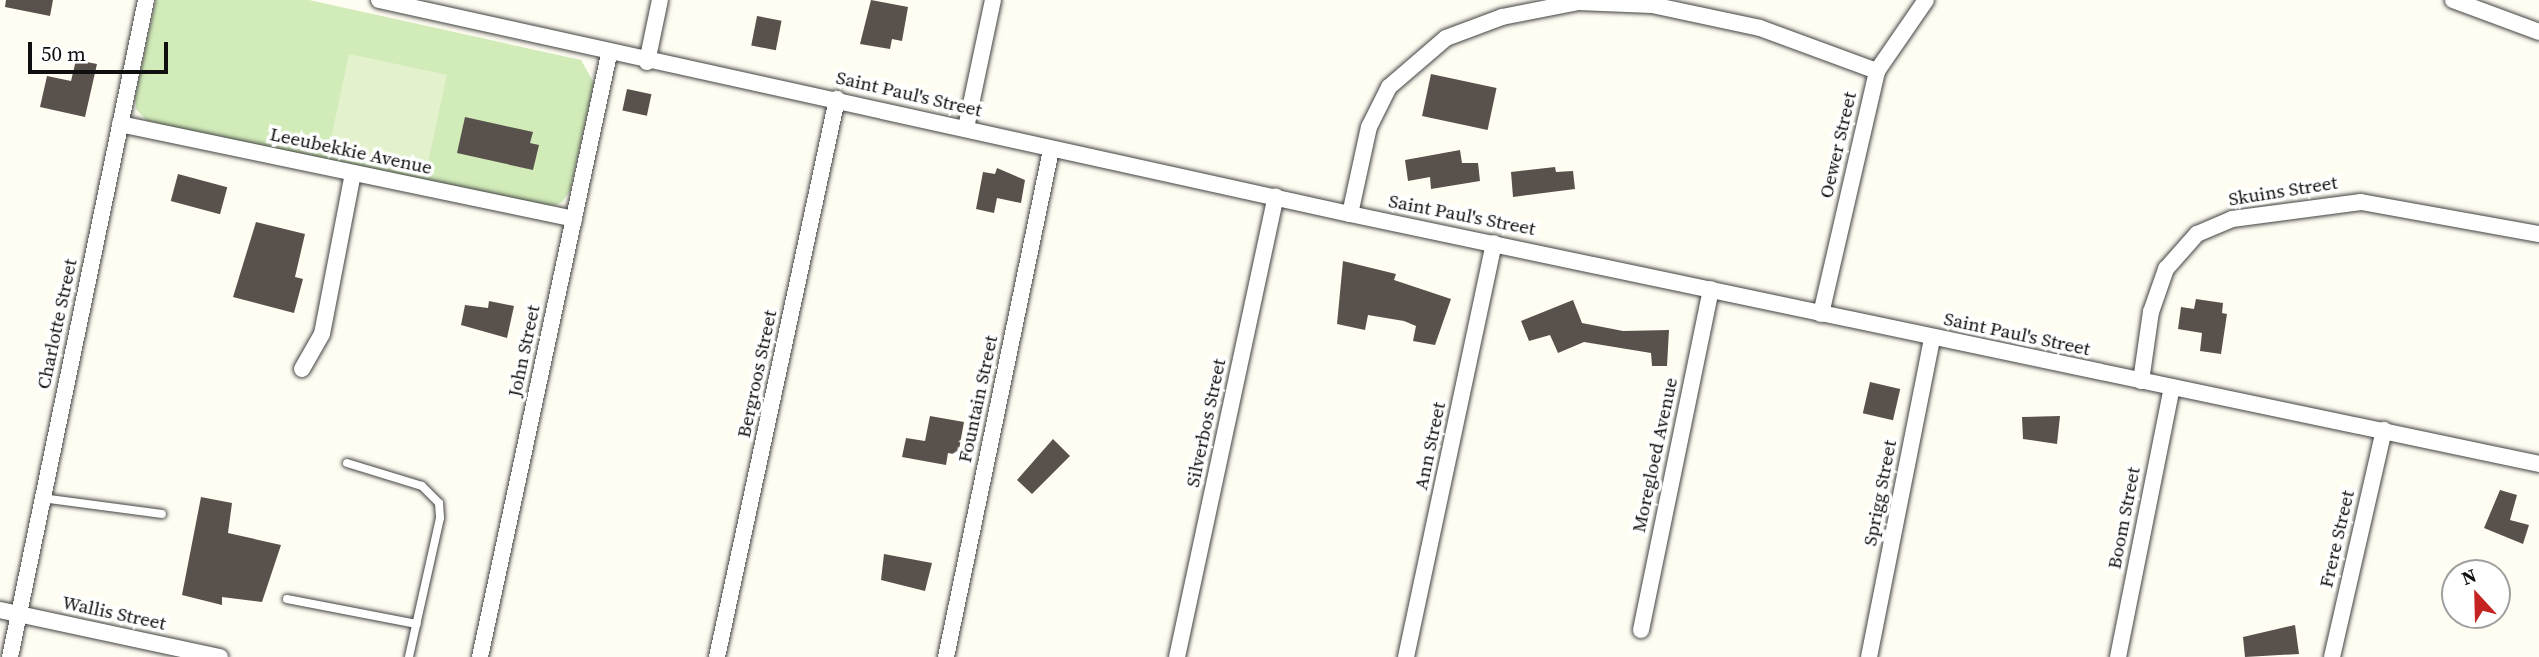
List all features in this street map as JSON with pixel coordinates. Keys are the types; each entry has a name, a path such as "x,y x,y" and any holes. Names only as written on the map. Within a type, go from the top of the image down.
{"street":[{"name":"Charlotte Street","path":"10,657 146,0"},
{"name":"Saint Paul's Street","path":"379,0 609,54 837,99 1051,150 2539,464"},
{"path":"647,62 660,0"},
{"path":"966,128 993,0"},
{"name":"Oewer Street","path":"1821,314 1877,71 1926,0"},
{"path":"2453,0 2539,32"},
{"path":"1350,214 1369,127 1389,87 1447,38 1502,17 1578,2 1652,5 1760,28 1877,71"},
{"name":"John Street","path":"481,657 609,54"},
{"name":"Bergroos Street","path":"717,657 837,99"},
{"name":"Leeubekkie Avenue","path":"120,124 574,219"},
{"name":"Fountain Street","path":"946,657 1051,150"},
{"path":"302,369 322,334 353,173"},
{"name":"Silverbos Street","path":"1177,657 1276,197"},
{"name":"Skuins Street","path":"2141,381 2151,312 2166,269 2197,234 2232,219 2326,202 2361,202 2539,234"},
{"name":"Ann Street","path":"1406,657 1494,243"},
{"name":"Moregloed Avenue","path":"1641,630 1710,289"},
{"name":"Sprigg Street","path":"1869,657 1932,338"},
{"name":"Boom Street","path":"2118,657 2172,387"},
{"name":"Frere Street","path":"2332,657 2384,430"},
{"name":"Wallis Street","path":"0,610 220,657"}],"lane":[{"path":"347,463 422,486 439,503 440,518 409,657"},
{"path":"42,498 162,514"},
{"path":"286,599 416,624"}],"green space":[{"path":"156,0 309,0 581,60 594,83 570,191 562,202 546,209 148,122 136,109 135,97"},
{"path":"349,54 447,75 426,174 328,153"}],"building":[{"path":"6,0 53,0 50,16 5,7"},
{"path":"871,0 908,7 902,41 892,39 890,49 860,44"},
{"path":"757,16 782,21 776,50 751,45"},
{"path":"76,60 97,64 85,117 40,107 47,76 71,81"},
{"path":"1431,74 1497,88 1488,130 1422,116"},
{"path":"627,89 651,94 647,116 622,111"},
{"path":"465,117 533,132 530,143 539,145 533,170 457,153"},
{"path":"1460,150 1462,163 1478,163 1480,181 1431,189 1430,177 1408,181 1405,160"},
{"path":"1555,167 1556,172 1573,171 1575,189 1513,197 1511,172"},
{"path":"997,168 1025,180 1021,203 997,198 994,213 976,209 983,172 995,174"},
{"path":"178,174 227,187 220,214 171,201"},
{"path":"256,222 305,234 295,277 303,279 294,313 233,297"},
{"path":"1343,261 1396,274 1394,280 1451,299 1435,345 1413,341 1416,326 1404,321 1368,315 1365,330 1337,324"},
{"path":"2196,299 2223,303 2222,313 2227,314 2221,354 2200,351 2202,333 2178,329 2181,307 2194,309"},
{"path":"1573,300 1582,323 1623,331 1669,330 1667,366 1652,366 1651,353 1584,342 1558,353 1550,335 1529,341 1521,321"},
{"path":"489,301 514,306 507,338 461,325 465,305 488,308"},
{"path":"1870,382 1900,389 1893,420 1863,413"},
{"path":"930,416 964,422 958,455 948,453 946,465 902,457 906,438 925,441"},
{"path":"2060,416 2057,444 2023,439 2022,417"},
{"path":"1053,439 1070,456 1032,494 1017,480"},
{"path":"2500,490 2517,495 2510,520 2529,525 2523,544 2484,528"},
{"path":"201,497 232,503 228,533 281,545 262,602 222,597 222,605 182,595"},
{"path":"884,554 932,563 925,591 881,580"},
{"path":"2295,625 2299,654 2245,657 2243,637"}]}
